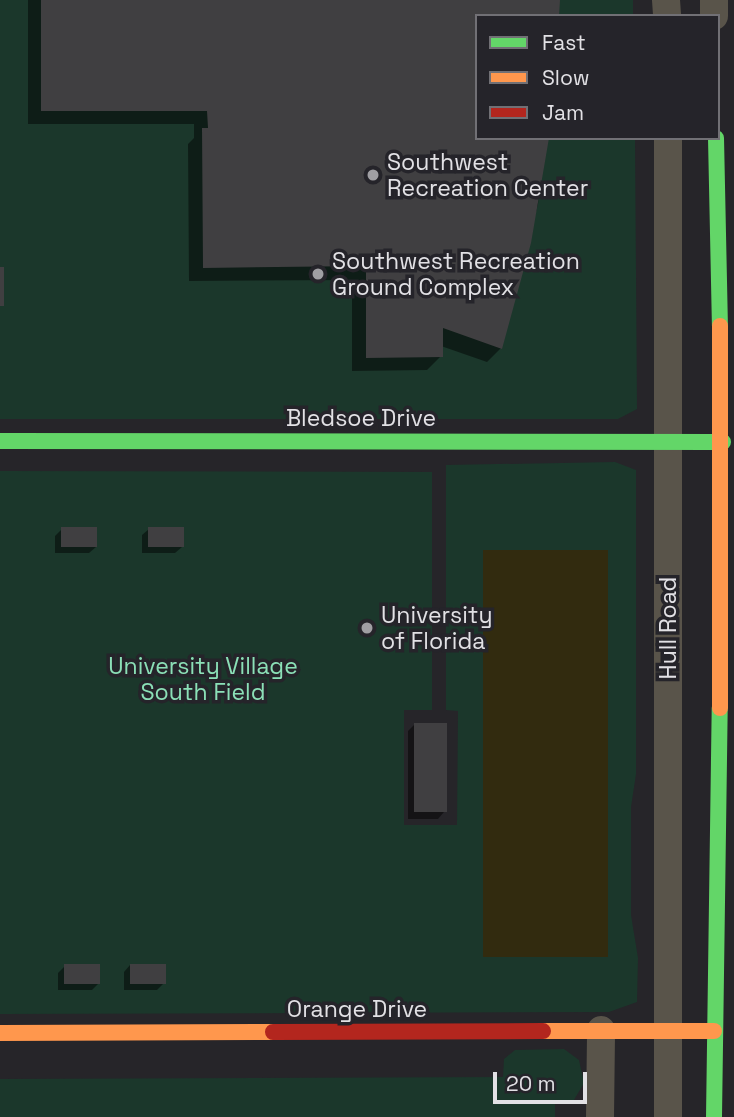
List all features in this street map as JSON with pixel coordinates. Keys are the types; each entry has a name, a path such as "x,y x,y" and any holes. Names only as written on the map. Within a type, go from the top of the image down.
{"street":[{"name":"Hull Road","path":"667,1117 668,140"},
{"path":"714,1117 723,442 716,140"},
{"name":"Bledsoe Drive","path":"0,441 723,442"},
{"path":"600,1117 601,1030"},
{"name":"Orange Drive","path":"0,1033 714,1031"}],"green space":[{"name":"Southwest Recreation Ground Complex","path":"0,0 633,0 633,14 475,14 475,140 635,140 637,409 618,419 0,419"},
{"name":"University Village South Field","path":"615,462 636,470 636,774 631,807 631,915 638,958 637,1002 609,1012 0,1014 0,471 432,472 432,710 404,710 404,825 457,825 458,711 446,710 446,465"},
{"path":"564,1049 579,1060 584,1083 574,1100 555,1101 555,1117 0,1117 0,1079 503,1077 504,1059 515,1050"}],"sand":[{"path":"483,550 608,550 608,957 483,957"}],"building":[{"name":"Southwest Recreation Center","path":"41,0 560,0 559,14 475,14 475,140 549,140 531,243 502,349 443,328 443,357 366,358 366,266 203,268 202,128 208,128 207,111 41,111"},
{"path":"0,267 4,267 4,306 0,306"},
{"path":"61,527 97,527 97,547 61,547"},
{"path":"148,527 184,527 184,547 148,547"},
{"path":"414,723 447,723 447,812 414,812"},
{"path":"64,964 100,964 100,984 64,984"},
{"path":"130,964 166,964 166,984 130,984"}],"traffic: fast":[{"path":"716,140 720,326"},
{"path":"0,441 723,442"},
{"path":"714,1117 720,708"}],"traffic: slow":[{"path":"720,326 720,708"},
{"path":"543,1031 714,1031"},
{"path":"0,1033 273,1032"}],"traffic: jam":[{"path":"273,1032 543,1031"}],"place":[{"name":"Southwest Recreation Center","path":"373,175"},
{"name":"Southwest Recreation Ground Complex","path":"318,274"},
{"name":"University of Florida","path":"367,628"}]}
